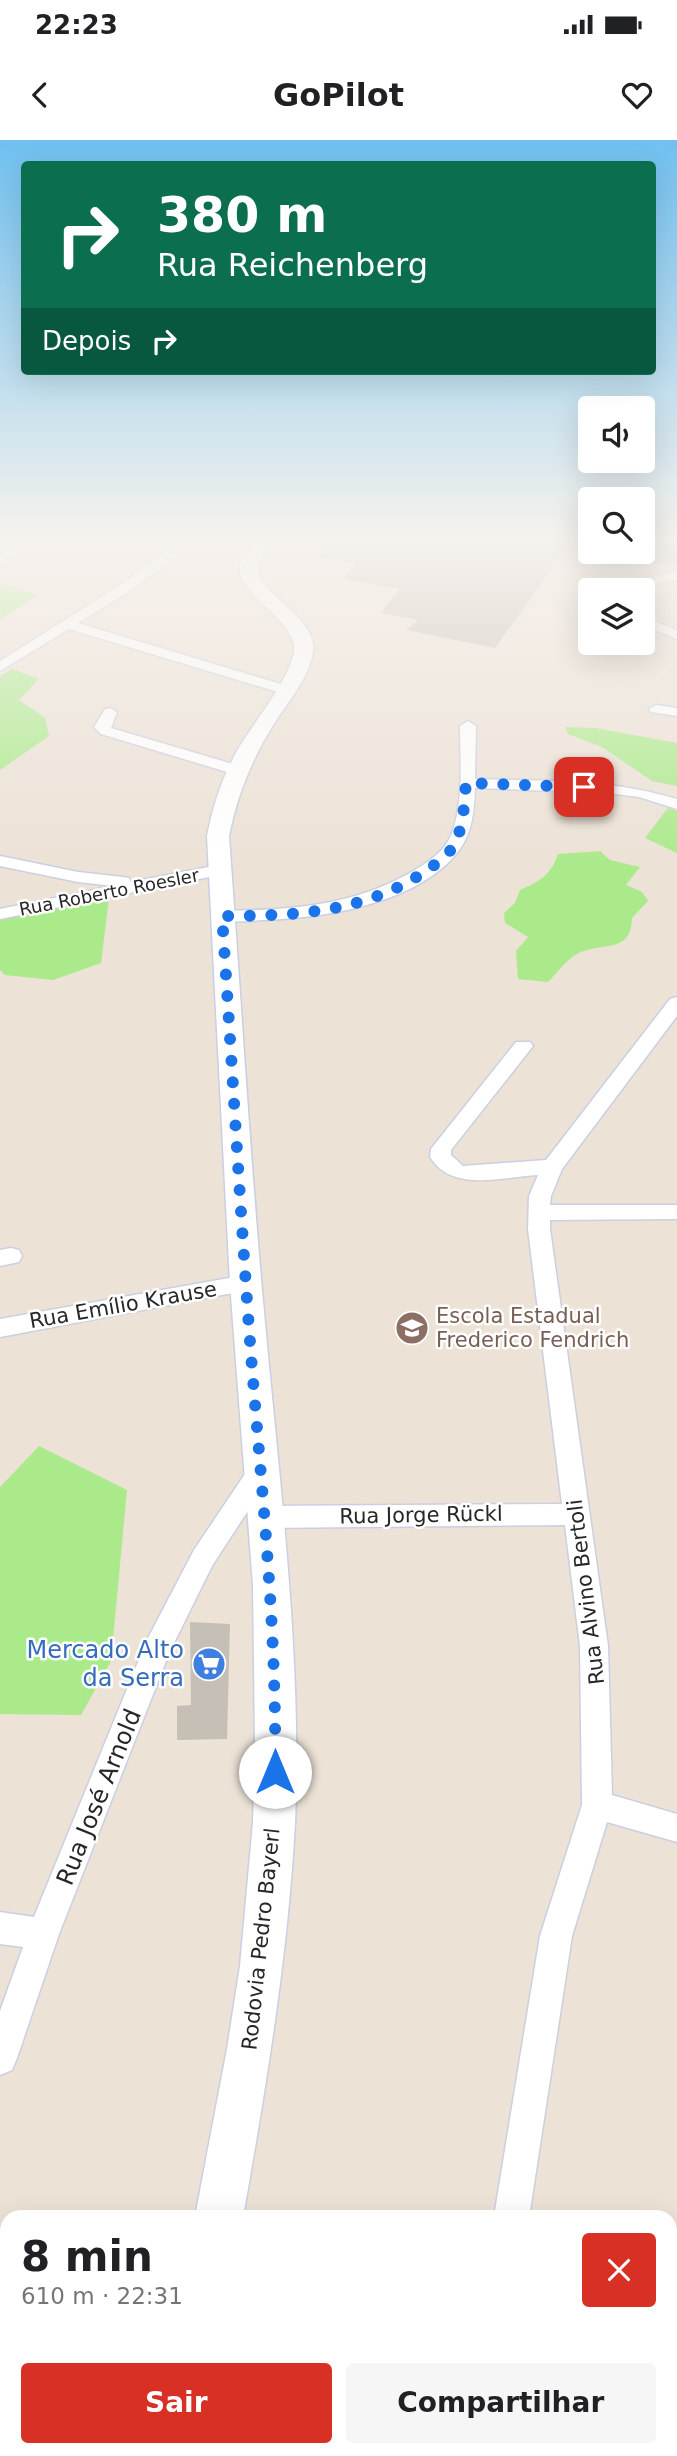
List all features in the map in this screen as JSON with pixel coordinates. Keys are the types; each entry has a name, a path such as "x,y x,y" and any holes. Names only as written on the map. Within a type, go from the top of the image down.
{"main road":[{"name":"Rodovia Pedro Bayerl","path":"220,2210 258,1994 273,1834 275,1671 219,870 220,823 237,770 302,661 304,646"}],"street":[{"path":"0,667 34,646"},
{"path":"139,646 286,690"},
{"path":"656,709 677,712"},
{"path":"110,712 102,727 106,731 237,770"},
{"path":"222,916 277,916 322,911 365,901 409,883 442,860 453,848 462,829 468,726"},
{"path":"466,783 607,788 641,793 677,804"},
{"path":"0,861 78,877 147,883"},
{"name":"Rua Roberto Roesler","path":"0,914 219,870"},
{"name":"Rua Alvino Bertoli","path":"512,2210 556,1936 597,1805 597,1696 539,1213 540,1196 552,1167 677,1003"},
{"path":"523,1046 441,1149 440,1157 453,1170 463,1173 552,1167"},
{"path":"539,1213 677,1212"},
{"name":"Rua Emílio Krause","path":"0,1328 246,1283"},
{"name":"Rua José Arnold","path":"0,2058 43,1934 157,1649 203,1558 260,1472"},
{"name":"Rua Jorge Rückl","path":"264,1517 577,1514"},
{"path":"597,1805 677,1828"},
{"path":"0,1928 43,1934"}],"green space":[{"path":"12,669 39,679 19,700 45,718 49,736 0,770 0,676"},
{"path":"565,727 596,728 677,743 677,786 652,781 602,747 568,734"},
{"path":"668,808 677,811 677,853 645,838"},
{"path":"600,851 610,860 640,867 626,885 642,892 648,901 632,918 626,937 614,945 577,954 548,982 518,979 516,951 528,937 505,923 504,913 515,903 520,890 539,881 548,873 558,854"},
{"path":"109,898 101,963 53,980 5,975 0,970 0,918"},
{"path":"39,1446 127,1490 111,1661 81,1715 0,1714 0,1487"}],"building":[{"name":"Mercado Alto da Serra","path":"190,1622 230,1624 227,1739 177,1740 177,1706 191,1705"}],"place":[{"name":"Escola Estadual Frederico Fendrich","path":"412,1328"},
{"name":"Mercado Alto da Serra","path":"209,1664"}],"route":[{"path":"275,1772 275,1671 271,1586 246,1283 222,916 277,916 322,911 365,901 409,883 442,860 453,848 462,829 466,783 584,787"}]}
